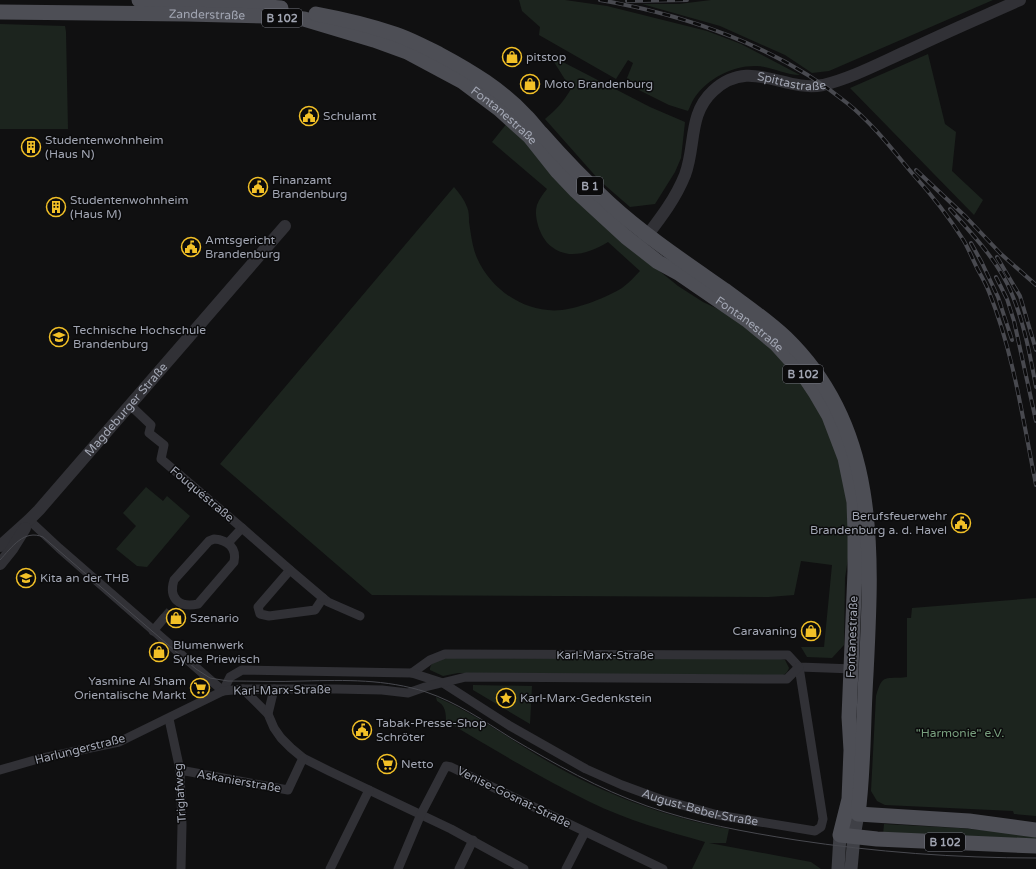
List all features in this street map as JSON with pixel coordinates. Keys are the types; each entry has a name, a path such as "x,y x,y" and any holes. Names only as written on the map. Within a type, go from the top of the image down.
{"main road":[{"name":"Zanderstraße","path":"139,0 266,6 307,12 362,23 398,35 423,46"},
{"name":"Zanderstraße","path":"0,12 86,6 186,14 268,16 304,19 374,40"},
{"name":"Fontanestraße","path":"374,40 407,52 448,73 500,109 530,137 557,171 596,211 643,241"},
{"name":"Fontanestraße","path":"423,46 457,64 491,85 527,116 584,180 622,215 658,262 711,294 769,337 803,374 826,410 836,432 845,458 852,489 855,512 855,564 859,669 849,717 851,750 849,799 852,813"},
{"name":"B 102","path":"1036,830 969,821 852,813 847,836 877,839 1036,846"},
{"path":"838,869 847,836"},
{"path":"847,836 851,869"}],"street":[{"name":"Spittastraße","path":"643,241 669,206 681,185 688,166 694,124 700,109 705,100 722,84 742,76 765,76 800,85 822,85 841,79 879,63 1020,0"},
{"name":"Magdeburger Straße","path":"0,546 29,520 285,226"},
{"name":"Fouquéstraße","path":"130,405 151,425 149,433 164,446 161,459 322,598 360,616"},
{"name":"Magdeburger Straße","path":"0,564 12,549 29,520"},
{"path":"29,520 153,631 223,691"},
{"name":"Fouquéstraße","path":"228,543 242,528"},
{"name":"Fouquéstraße","path":"214,539 228,543 233,548 235,556 234,562 198,604 191,606 175,605 172,594 174,580 208,541 214,539"},
{"path":"290,570 258,607 260,614 269,616 316,610 322,598"},
{"path":"153,631 164,618"},
{"name":"Karl-Marx-Straße","path":"223,691 243,689 382,690 408,693 466,677 787,679 799,667 788,655 445,654 430,660 412,673"},
{"path":"799,667 859,669"},
{"name":"August-Bebel-Straße","path":"442,683 510,726 586,769 622,785 660,799 718,815 815,831 821,827 823,819 799,667"},
{"name":"Karl-Marx-Straße","path":"223,691 230,677 242,670 412,673 442,683"},
{"path":"243,689 268,714 274,728 281,738 303,758 473,840 524,869"},
{"path":"268,714 274,689"},
{"name":"Harlungerstraße","path":"0,770 38,759 120,742 223,691"},
{"name":"Triglafweg","path":"169,718 180,770 182,825 181,869"},
{"name":"Askanierstraße","path":"180,770 288,790 303,758"},
{"name":"Venise-Gosnat-Straße","path":"398,869 421,814 446,766 544,811 663,869"},
{"path":"330,869 369,790"},
{"name":"Venise-Gosnat-Straße","path":"566,869 585,832"},
{"path":"459,869 473,840"}],"green space":[{"path":"519,0 565,0 607,6 707,31 741,44 800,75 789,74 757,66 748,66 731,70 714,79 700,90 688,111 669,105 625,83 633,63 628,60 616,79 539,35 540,27 522,11"},
{"path":"711,0 993,0 829,71 812,73 785,55 720,26 642,4 679,4"},
{"path":"0,24 65,26 68,129 0,129"},
{"path":"928,54 945,124 956,132 952,171 983,200 974,215 850,88"},
{"path":"559,60 650,107 685,122 681,158 675,172 655,204 630,207 599,180 545,119 560,105 571,89 554,62"},
{"path":"508,122 646,260 678,286 703,302 735,317 759,334 801,379 826,421 846,478 849,552 845,578 844,645 832,658 807,657 801,647 824,647 832,565 801,561 794,595 769,597 372,595 220,464 454,187 468,209 470,231 474,249 483,270 501,290 511,298 523,304 549,310 562,310 585,305 622,288 640,271 608,242 579,254 560,252 548,244 541,234 536,216 538,203 547,189 492,142"},
{"path":"146,487 163,501 167,496 190,516 147,567 137,566 116,549 136,526 123,513"},
{"name":"\"Harmonie\" e.V.","path":"1036,598 1036,816 1014,814 1013,811 885,805 877,801 871,791 876,696 878,688 883,680 889,678 907,677 907,618 911,618 912,608"},
{"path":"447,658 781,659 785,660 789,668 786,674 779,676 458,673 443,676 430,670 430,667 434,663"},
{"path":"473,685 532,686 530,724 473,690"},
{"path":"436,697 479,719 568,773 612,794 681,818 729,829 726,843 709,843 811,862 821,869 692,869 705,842 632,820 590,802 553,783 446,721 444,709 437,701"},
{"path":"884,824 959,828 1036,835 1036,842 883,835"}],"tunnel":[{"path":"164,618 173,608"}],"tram line":[{"path":"0,560 24,537 30,535 43,537 196,669 210,678 228,681 365,681 396,685 426,692 459,706 511,738 594,784 665,812 758,834 856,848 976,857 1036,858"}],"railway":[{"path":"600,0 633,6 698,24 730,36 792,65 847,103 881,136 933,197 952,223 964,241 987,286 998,315 1011,363 1036,485"},
{"path":"627,1 687,0"},
{"path":"916,170 966,217 1001,254 1036,285"},
{"path":"950,209 984,248 1006,281 1016,303 1023,327 1036,387"},
{"path":"971,243 998,297 1012,340"},
{"path":"997,257 1020,296 1036,350"},
{"path":"996,277 1007,299 1014,321 1036,421"}],"place":[{"name":"pitstop","path":"512,57"},
{"name":"Moto Brandenburg","path":"530,84"},
{"name":"Schulamt","path":"309,116"},
{"name":"Studentenwohnheim (Haus N)","path":"31,147"},
{"name":"Finanzamt Brandenburg","path":"258,187"},
{"name":"Studentenwohnheim (Haus M)","path":"56,207"},
{"name":"Amtsgericht Brandenburg","path":"191,247"},
{"name":"Technische Hochschule Brandenburg","path":"59,337"},
{"name":"Berufsfeuerwehr Brandenburg a. d. Havel","path":"961,523"},
{"name":"Kita an der THB","path":"26,578"},
{"name":"Szenario","path":"176,618"},
{"name":"Caravaning","path":"811,631"},
{"name":"Blumenwerk Sylke Priewisch","path":"159,652"},
{"name":"Yasmine Al Sham Orientalische Markt","path":"200,688"},
{"name":"Karl-Marx-Gedenkstein","path":"506,698"},
{"name":"Tabak-Presse-Shop Schröter","path":"362,730"},
{"name":"Netto","path":"387,764"}]}
